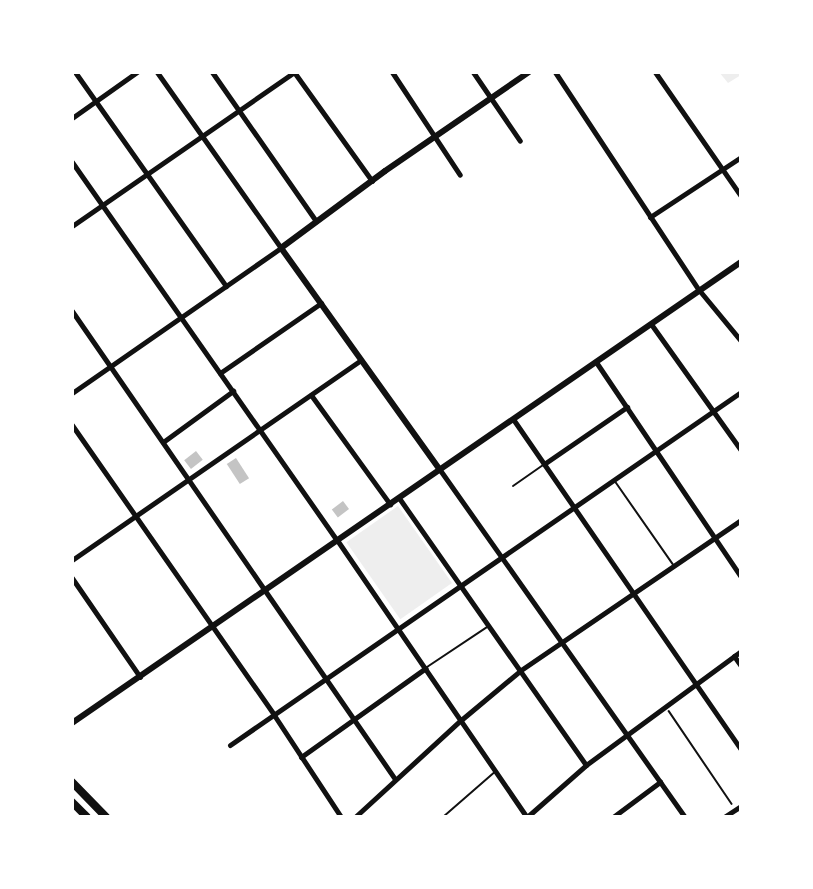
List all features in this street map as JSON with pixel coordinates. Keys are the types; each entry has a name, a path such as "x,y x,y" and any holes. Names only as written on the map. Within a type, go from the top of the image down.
{"highway":[{"path":"72,782 106,817"},
{"path":"72,802 87,817"}],"street":[{"path":"75,72 226,286"},
{"path":"72,118 137,72"},
{"path":"157,72 685,817"},
{"path":"212,72 316,222"},
{"path":"72,226 294,72 372,181"},
{"path":"392,72 460,175"},
{"path":"473,72 520,141"},
{"path":"72,393 529,72"},
{"path":"555,72 699,290 741,341"},
{"path":"656,72 741,196"},
{"path":"650,217 741,157"},
{"path":"72,162 426,668 527,817 586,765 741,651"},
{"path":"72,723 741,262"},
{"path":"220,373 321,303"},
{"path":"72,311 395,778"},
{"path":"651,324 711,412 741,450"},
{"path":"72,560 361,360"},
{"path":"596,362 741,577"},
{"path":"163,442 233,391"},
{"path":"230,745 741,392"},
{"path":"311,394 390,504"},
{"path":"544,464 627,408"},
{"path":"513,419 741,750"},
{"path":"72,425 274,715 341,817"},
{"path":"399,498 586,765"},
{"path":"355,817 395,778 521,670 741,520"},
{"path":"72,578 140,676"},
{"path":"734,656 741,666"},
{"path":"301,757 426,668"},
{"path":"614,817 660,782"},
{"path":"724,817 739,808"}],"lane":[{"path":"513,486 544,464"},
{"path":"614,479 674,566"},
{"path":"426,668 489,625"},
{"path":"443,817 496,771"}],"path":[{"path":"666,706 739,808"}],"shaded area":[{"path":"719,72 741,72 741,75 728,83"},
{"path":"398,506 452,583 400,619 346,542"}],"building":[{"path":"196,451 203,460 191,469 184,460"},
{"path":"236,458 249,478 240,484 227,464"},
{"path":"343,501 349,509 338,517 332,509"}]}
